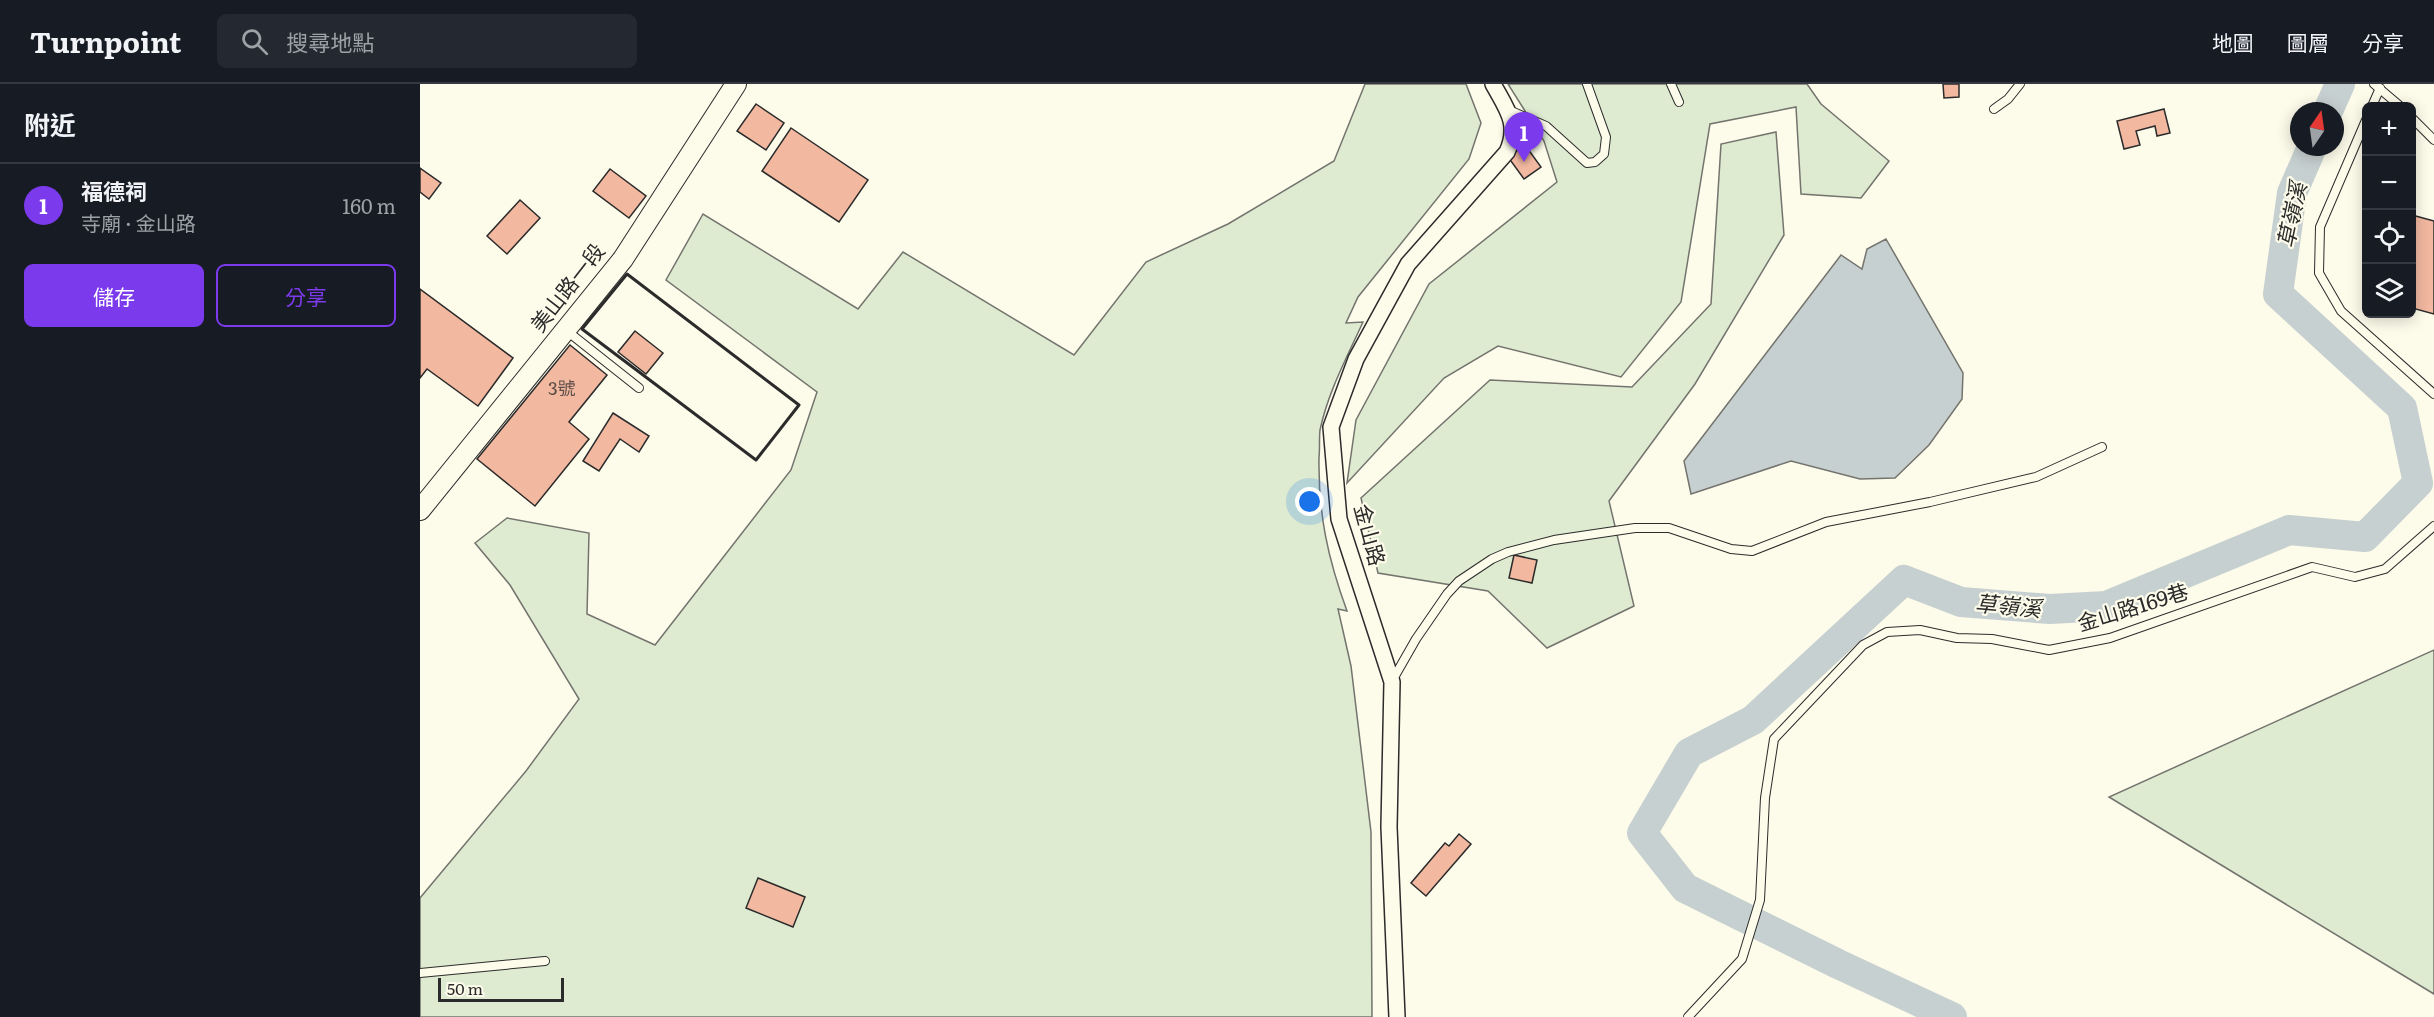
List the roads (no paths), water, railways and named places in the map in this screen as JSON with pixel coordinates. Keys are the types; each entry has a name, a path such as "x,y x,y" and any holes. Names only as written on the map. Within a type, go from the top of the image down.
{"street":[{"name":"美山路一段","path":"420,510 622,259 736,84"},
{"name":"金山路","path":"1397,1017 1389,827 1392,682 1340,519 1331,427 1356,359 1408,264 1507,152 1513,138 1507,110 1493,84"}],"lane":[{"path":"1507,110 1546,126 1556,138 1587,163 1595,162 1604,154 1606,137 1587,84"},
{"path":"1671,84 1679,102"},
{"path":"1994,109 2008,99 2020,84"},
{"path":"2373,102 2377,86 2395,102"},
{"path":"2416,122 2434,140"},
{"path":"2362,131 2320,227 2319,273 2341,311 2434,394"},
{"path":"566,330 639,388"},
{"path":"1392,682 1416,639 1447,594 1459,581 1492,559 1508,552 1554,540 1646,528 1669,528 1731,549 1752,550 1826,522 1930,502 2036,477 2102,447"},
{"name":"金山路169巷","path":"1688,1017 1742,958 1760,900 1765,798 1774,740 1863,645 1887,632 1920,630 1957,638 1992,639 2049,650 2110,638 2312,567 2355,578 2385,569 2434,526"},
{"path":"420,973 545,962"}],"waterway":[{"name":"草嶺溪","path":"2332,102 2340,84"},
{"name":"草嶺溪","path":"1952,1017 1838,964 1685,888 1642,833 1689,753 1753,720 1904,580 1961,602 2050,609 2106,606 2289,530 2365,537 2418,483 2402,408 2278,294 2292,193 2308,156"}],"place":[{"name":"福德祠","path":"1524,162"}]}
